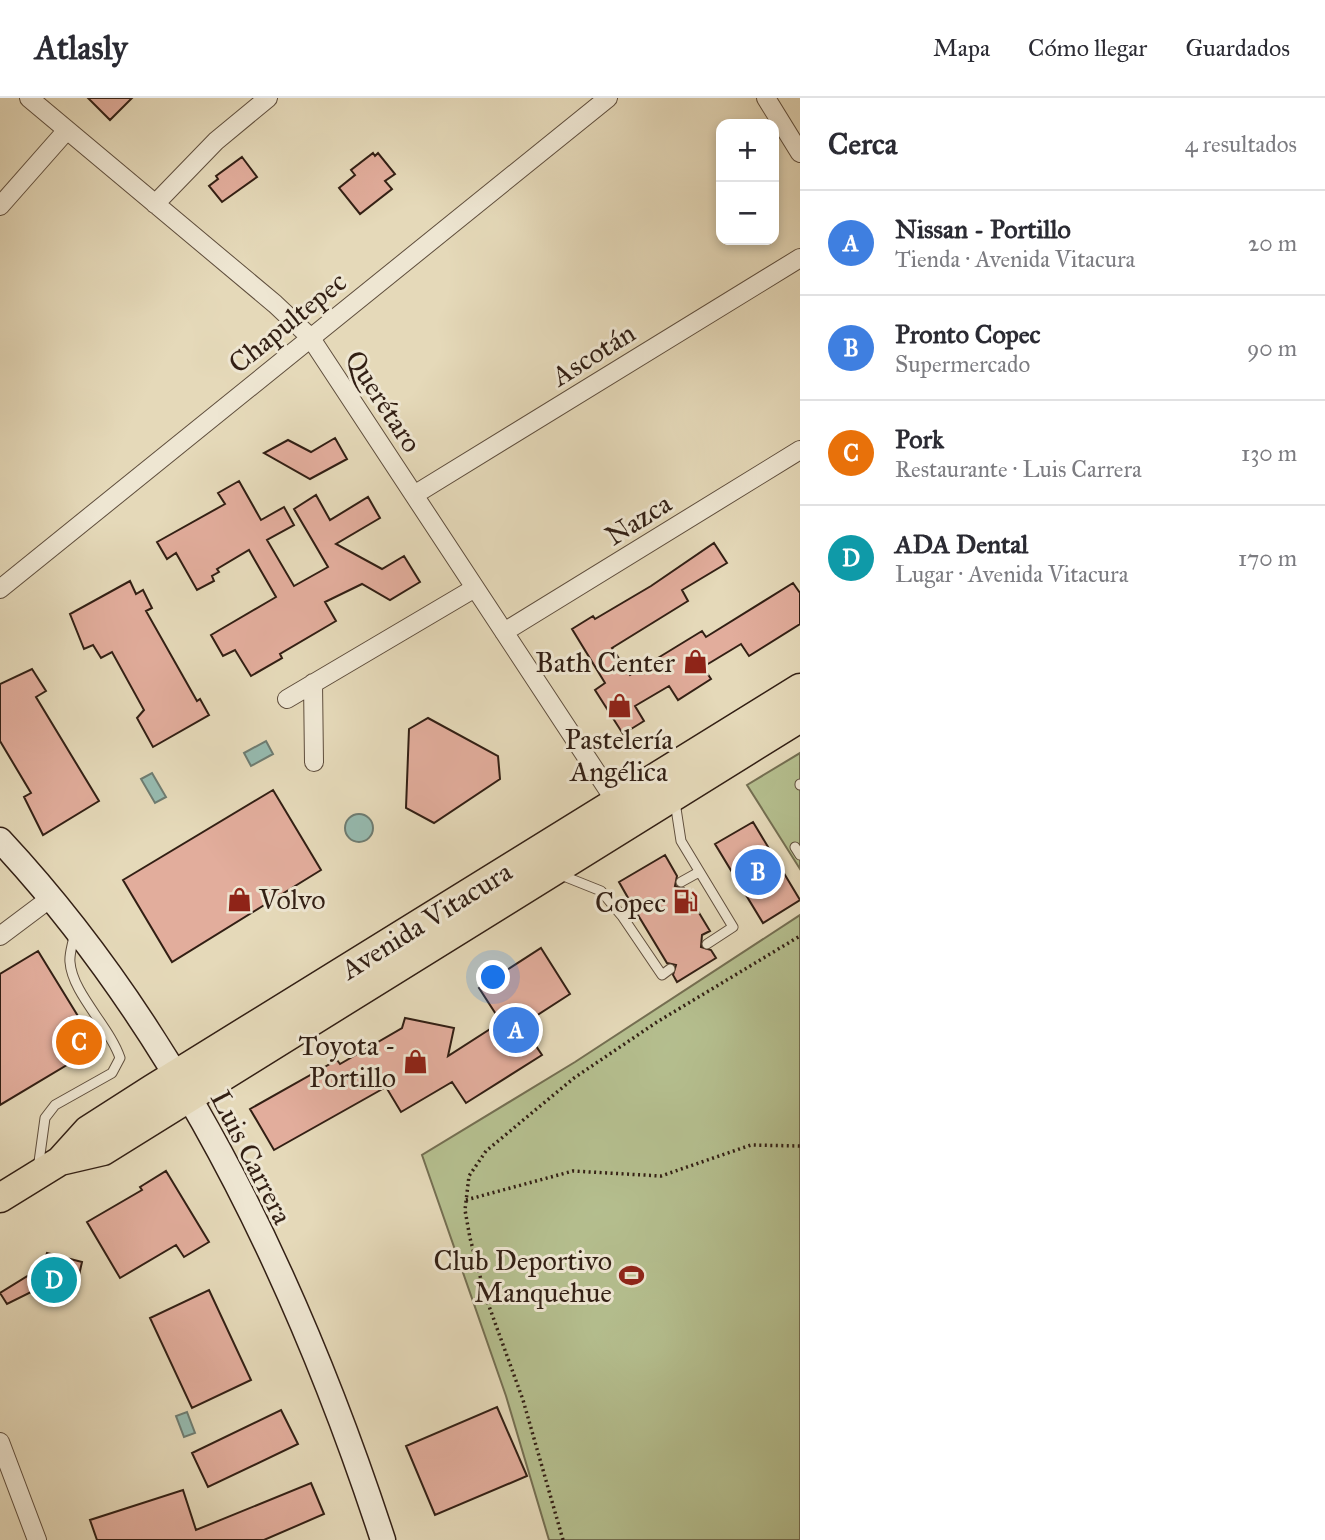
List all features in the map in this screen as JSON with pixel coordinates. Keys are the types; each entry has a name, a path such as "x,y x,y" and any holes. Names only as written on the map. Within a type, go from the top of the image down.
{"main road":[{"name":"Avenida Vitacura","path":"181,1086 616,802 800,688"},
{"name":"Avenida Vitacura","path":"0,1198 49,1168 88,1130 181,1086 553,872 800,718"}],"street":[{"name":"Querétaro","path":"29,98 310,337 616,802"},
{"path":"155,204 216,141 268,98"},
{"name":"Chapultepec","path":"0,589 608,98"},
{"path":"766,98 800,153"},
{"path":"0,206 67,130"},
{"name":"Ascotán","path":"414,495 800,258"},
{"name":"Nazca","path":"504,632 800,450"},
{"path":"287,699 475,588"},
{"path":"313,683 314,762"},
{"name":"Luis Carrera","path":"0,840 76,927 128,1000 181,1086 294,1305 346,1435 383,1540"},
{"path":"0,936 52,897"},
{"path":"0,1442 37,1540"}],"lane":[{"path":"674,796 681,841 733,927 707,944"},
{"path":"553,872 601,891 622,916 662,975 670,969"},
{"path":"681,882 699,872"},
{"path":"622,916 635,909"},
{"path":"49,1168 45,1118 55,1105 112,1073 120,1058 116,1044 72,976 69,960 76,927"}],"path":[{"path":"563,1540 523,1400 485,1295 470,1237 466,1200 469,1176 476,1162 514,1126 574,1078 647,1029 800,936"},
{"path":"466,1200 573,1171 661,1175 751,1144 800,1146"}],"green space":[{"path":"800,753 800,869 747,785"},
{"name":"Club Deportivo Manquehue","path":"800,915 800,1540 549,1540 506,1396 422,1155 575,1062"}],"water":[{"path":"266,741 273,754 251,766 244,753"},
{"path":"152,773 166,797 155,803 141,779"},
{"path":"359,814 369,818 373,828 369,838 359,842 349,838 345,828 349,818"},
{"path":"187,1412 195,1433 184,1437 176,1416"}],"building":[{"path":"88,98 132,98 110,120"},
{"path":"373,153 375,156 378,153 395,174 385,181 392,189 360,214 339,188 355,175 351,170"},
{"path":"242,157 257,177 222,202 209,186 218,179 216,176"},
{"path":"335,438 347,459 310,479 264,453 288,440 311,452"},
{"path":"239,481 261,520 284,507 294,525 267,540 294,586 328,567 294,509 316,495 330,520 368,497 380,518 336,544 382,569 404,556 420,582 390,600 362,584 325,602 336,621 280,654 282,658 251,676 235,650 223,656 211,635 276,597 249,550 217,569 219,572 212,576 214,581 197,590 176,553 167,559 157,542 225,504 218,493"},
{"path":"714,543 727,563 682,590 688,601 612,648 630,675 702,631 706,637 793,583 800,593 800,624 749,656 741,644 703,667 711,679 678,700 669,686 635,706 644,721 623,734 595,690 605,683 572,629 593,616 595,619 651,586"},
{"path":"130,581 136,594 143,590 152,608 146,611 197,701 200,699 209,715 153,747 137,718 144,710 112,652 101,658 93,645 84,649 70,614"},
{"path":"32,669 46,691 36,697 99,801 43,835 24,797 31,793 0,741 0,684"},
{"path":"428,718 498,756 500,779 434,823 406,808 409,729"},
{"path":"273,790 321,870 172,962 123,880"},
{"path":"753,822 800,900 763,923 715,844"},
{"path":"665,855 677,876 675,886 684,888 710,931 702,935 701,947 711,950 716,958 677,982 673,975 676,965 667,963 638,915 641,905 631,903 619,882"},
{"path":"541,948 570,994 522,1025 542,1055 466,1103 452,1082 401,1112 386,1087 274,1150 250,1109 337,1060 340,1064 402,1028 405,1018 454,1028 448,1056 501,1022 479,988"},
{"path":"38,951 97,1047 0,1105 0,974"},
{"path":"166,1171 209,1242 184,1257 176,1245 120,1278 87,1222 142,1190 140,1187"},
{"path":"47,1253 82,1262 77,1284 45,1301 37,1289 7,1304 0,1293 42,1267"},
{"path":"209,1290 251,1380 192,1408 150,1318"},
{"path":"497,1407 527,1476 435,1515 406,1446"},
{"path":"281,1410 298,1444 208,1487 192,1453"},
{"path":"311,1483 324,1514 264,1540 97,1540 90,1520 183,1490 196,1530"}],"place":[{"name":"Bath Center","path":"695,662"},
{"name":"Pastelería Angélica","path":"619,705"},
{"name":"Pronto Copec","path":"758,872"},
{"name":"Volvo","path":"239,899"},
{"name":"Copec","path":"686,902"},
{"name":"Nissan - Portillo","path":"516,1030"},
{"name":"Pork","path":"79,1042"},
{"name":"Toyota - Portillo","path":"416,1061"},
{"name":"Club Deportivo Manquehue","path":"632,1276"},
{"name":"ADA Dental","path":"54,1280"}]}
